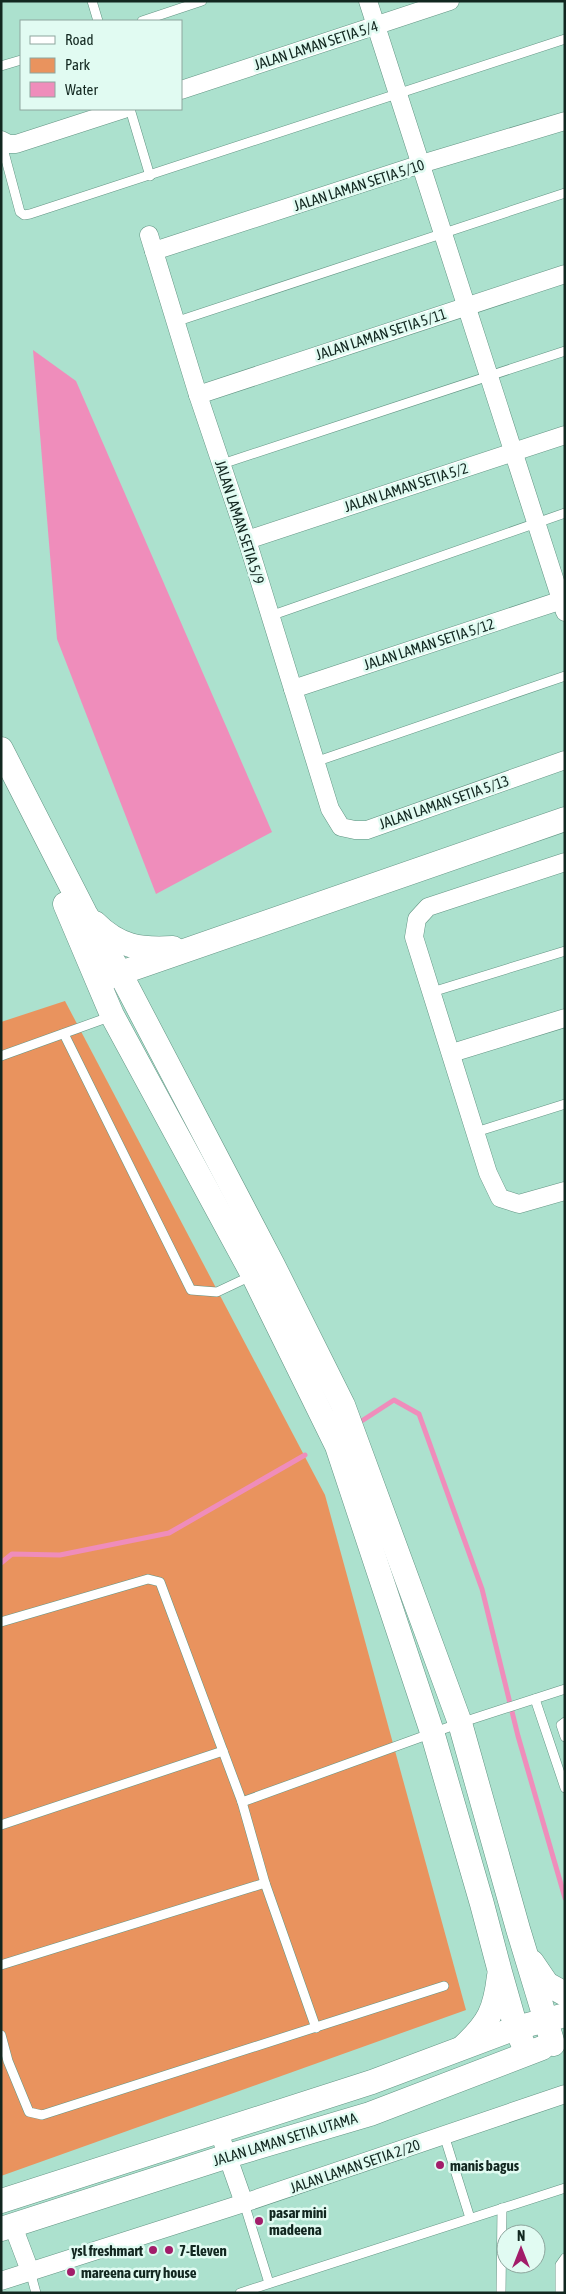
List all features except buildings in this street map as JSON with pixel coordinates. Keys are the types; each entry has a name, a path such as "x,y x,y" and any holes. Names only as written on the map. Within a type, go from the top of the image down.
{"street":[{"path":"368,1 396,94 422,164 488,376 564,604"},
{"name":"JALAN LAMAN SETIA 5/4","path":"182,90 450,1"},
{"path":"6,142 120,110"},
{"name":"JALAN LAMAN SETIA 5/10","path":"152,243 565,121"},
{"name":"JALAN LAMAN SETIA 5/9","path":"152,243 175,322 247,540 330,809"},
{"name":"JALAN LAMAN SETIA 5/11","path":"198,395 565,274"},
{"name":"JALAN LAMAN SETIA 5/2","path":"247,540 565,435"},
{"name":"JALAN LAMAN SETIA 5/12","path":"293,689 564,604"},
{"path":"1,749 85,912 120,973 273,1265 343,1405 460,1723 518,1929 528,1958 548,1984 565,1994"},
{"name":"JALAN LAMAN SETIA 5/13","path":"330,809 341,827 367,830 565,760"},
{"path":"1,776 63,900 112,1016 253,1275 337,1446 432,1735 516,2028 527,2053"},
{"path":"97,981 565,819"},
{"path":"565,862 428,907 417,919 414,937 452,1053 488,1173 500,1198 519,1204 565,1191"},
{"path":"85,912 111,937 130,947 156,949 194,947"},
{"path":"452,1053 565,1018"},
{"path":"518,1929 555,2017 559,2042"},
{"path":"459,2051 482,2029 495,2004 500,1972"},
{"name":"JALAN LAMAN SETIA UTAMA","path":"1,2201 372,2082 459,2051 516,2028 555,2017"},
{"name":"JALAN LAMAN SETIA UTAMA","path":"7,2227 228,2156 370,2114 559,2042"},
{"name":"JALAN LAMAN SETIA 2/20","path":"1,2281 244,2203 565,2094"},
{"path":"219,2132 244,2203"},
{"path":"7,2227 30,2272"}],"lane":[{"path":"92,1 98,20"},
{"path":"145,20 202,1"},
{"path":"6,142 17,204 20,212 24,215 150,176 565,39"},
{"path":"1,66 20,60"},
{"path":"130,110 150,176"},
{"path":"175,322 565,194"},
{"path":"222,464 565,351"},
{"path":"270,616 537,522 565,514"},
{"path":"315,762 565,676"},
{"path":"432,992 565,951"},
{"path":"1,1056 112,1016"},
{"path":"64,1034 191,1290 217,1292 253,1275"},
{"path":"476,1132 565,1104"},
{"path":"1,1622 148,1579 160,1582 242,1802 265,1883 316,2028"},
{"path":"242,1802 432,1735 460,1723 565,1689"},
{"path":"535,1699 564,1784"},
{"path":"565,1722 561,1725 565,1737"},
{"path":"1,1825 223,1751"},
{"path":"1,1965 265,1883"},
{"path":"1,2035 8,2060 29,2112 42,2116 444,1986"},
{"path":"444,2135 470,2218"},
{"path":"240,2293 565,2188"},
{"path":"244,2203 269,2283"},
{"path":"501,2293 502,2208"},
{"path":"560,2293 560,2264 565,2258"},
{"path":"30,2272 36,2293"}],"green space":[{"path":"65,1001 325,1495 466,2010 1,2176 1,1022"}],"water":[{"path":"33,350 76,381 272,832 156,894 57,639"}],"waterway":[{"path":"357,1424 394,1400 419,1414 482,1589 518,1736 565,1898"},
{"path":"1,1563 12,1554 60,1555 169,1533 305,1455"}],"place":[{"name":"manis bagus","path":"440,2165"},
{"name":"pasar mini madeena","path":"259,2221"},
{"name":"ysl freshmart","path":"153,2250"},
{"name":"7-Eleven","path":"169,2250"},
{"name":"mareena curry house","path":"71,2272"}]}
